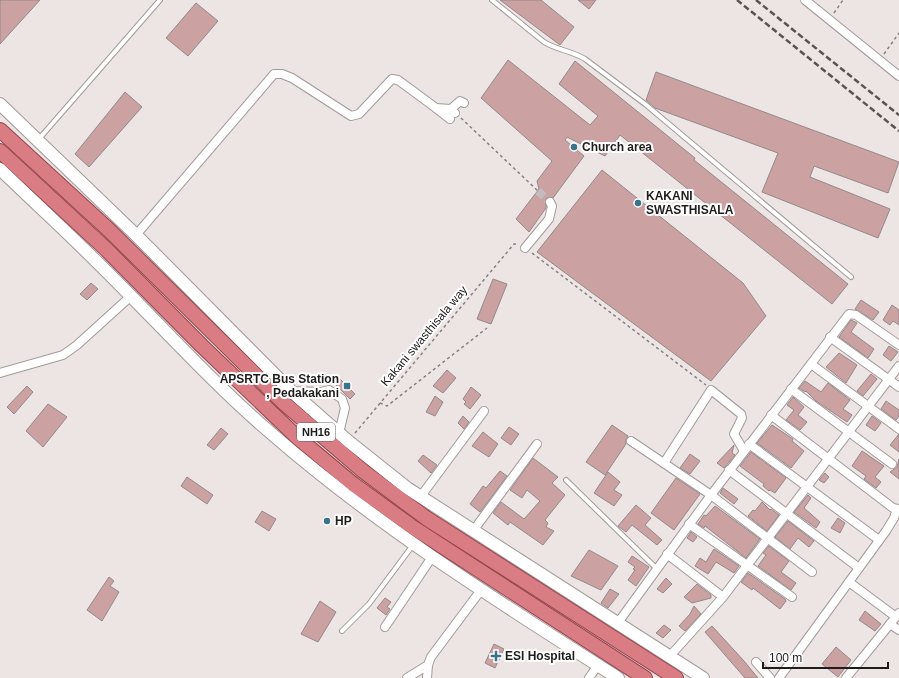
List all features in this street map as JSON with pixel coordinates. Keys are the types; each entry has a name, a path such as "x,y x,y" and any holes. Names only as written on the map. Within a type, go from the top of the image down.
{"highway":[{"name":"NH16","path":"0,130 115,236 285,404 363,471 426,518 676,678"},
{"name":"NH16","path":"0,151 107,250 202,346 298,438 353,484 417,530 645,678"}],"main road":[{"path":"0,104 136,235 291,391 344,437 421,496 617,624 703,678"},
{"path":"0,169 271,434 366,511 481,590 618,678"}],"street":[{"path":"805,0 899,76"},
{"path":"136,235 274,74 282,74 292,78 351,116 359,114 392,79 398,80 436,108 452,114 456,103 460,101 464,103"},
{"path":"525,248 549,219 552,206 550,202"},
{"path":"0,373 63,355 77,345 131,296"},
{"path":"617,624 656,568 845,318 852,313 899,345"},
{"path":"830,337 899,387"},
{"path":"811,364 899,429"},
{"path":"669,656 723,597 899,366"},
{"path":"791,389 892,464"},
{"path":"291,391 321,392 329,390 342,399 345,408 344,437"},
{"path":"665,462 711,390 741,414 742,418 734,434 747,447 807,487 879,540"},
{"path":"421,496 484,411"},
{"path":"771,416 828,460 898,509 892,522 779,678"},
{"path":"631,441 665,462 711,495 812,572"},
{"path":"474,531 537,444"},
{"path":"730,470 859,568"},
{"path":"689,524 792,597"},
{"path":"667,554 723,597"},
{"path":"385,627 432,557"},
{"path":"849,582 895,618 899,630"},
{"path":"427,678 428,665 431,657 481,590"},
{"path":"846,678 895,618"},
{"path":"756,662 770,678"},
{"path":"407,678 428,665"},
{"path":"589,678 598,665"}],"lane":[{"path":"37,141 160,0"},
{"path":"492,0 544,42 550,46 575,53 585,59 644,104 852,277"},
{"path":"566,480 656,568"},
{"path":"342,631 369,604 413,544"}],"path":[{"path":"829,20 843,0"},
{"path":"880,61 899,33"},
{"path":"452,114 538,191"},
{"name":"Kakani swasthisala way","path":"344,437 380,402 514,244 519,243 525,248"},
{"path":"525,248 711,390"},
{"path":"380,402 387,406 487,328"}],"building":[{"path":"0,0 40,0 0,44"},
{"path":"500,0 541,0 574,27 560,45"},
{"path":"578,0 596,0 589,9"},
{"path":"196,3 218,21 188,56 166,38"},
{"path":"508,60 590,125 598,116 559,84 575,61 695,158 694,160 848,284 832,304 620,135 605,156 567,137 565,140 584,156 553,198 550,197 546,199 546,208 529,232 516,219 539,189 537,181 552,161 481,98"},
{"path":"656,72 899,162 888,193 814,166 810,177 890,209 878,238 762,192 778,153 655,108 646,100"},
{"path":"125,92 142,107 89,167 75,154"},
{"path":"602,170 743,283 766,316 711,381 537,252"},
{"path":"493,279 507,284 491,324 477,319"},
{"path":"91,283 98,289 87,300 80,294"},
{"path":"861,300 879,312 873,320 855,309"},
{"path":"892,305 899,310 899,325 893,321 890,325 883,320"},
{"path":"851,320 857,323 851,332 874,349 868,358 839,337"},
{"path":"889,346 898,352 891,361 883,355"},
{"path":"839,353 857,365 846,383 826,367"},
{"path":"447,370 456,378 443,393 433,386"},
{"path":"871,374 877,379 863,396 857,391"},
{"path":"337,376 355,394 350,399 332,381"},
{"path":"805,381 821,392 828,383 850,400 843,409 852,415 847,422 816,401 806,391 805,392 799,388"},
{"path":"27,386 33,392 14,414 7,407"},
{"path":"471,387 481,395 470,409 464,404 466,402 463,399"},
{"path":"435,396 443,402 435,416 426,412"},
{"path":"793,397 804,407 798,415 807,422 800,430 786,420 794,410 787,405"},
{"path":"886,401 899,410 899,416 896,420 881,409"},
{"path":"48,404 67,417 43,447 26,431"},
{"path":"463,416 469,422 464,429 458,423"},
{"path":"872,416 881,423 875,431 866,425"},
{"path":"612,425 628,436 626,444 605,475 586,462"},
{"path":"772,425 793,439 792,441 804,451 791,468 757,443"},
{"path":"509,427 519,434 511,445 501,438"},
{"path":"221,428 228,434 214,450 207,445"},
{"path":"483,432 498,444 489,457 472,446"},
{"path":"899,434 899,452 890,445"},
{"path":"734,445 732,453 735,455 724,468 717,463"},
{"path":"862,451 884,466 875,477 881,482 876,488 864,479 866,476 852,466"},
{"path":"751,452 786,478 775,493 770,490 769,491 763,486 764,484 740,466"},
{"path":"690,454 700,461 690,474 680,468"},
{"path":"423,455 437,465 431,473 418,461"},
{"path":"533,458 558,477 552,483 565,495 545,520 548,523 546,527 554,531 543,545 510,522 508,525 493,513 501,502 524,519 540,501 527,490 522,498 510,490"},
{"path":"899,459 899,479 890,472 897,467"},
{"path":"500,471 507,476 480,512 470,504 483,486 486,488"},
{"path":"608,472 620,482 614,490 622,495 614,506 594,493"},
{"path":"825,473 829,477 824,483 819,480"},
{"path":"187,477 213,495 207,504 181,486"},
{"path":"676,478 700,494 674,530 651,513"},
{"path":"723,488 738,499 734,504 720,493"},
{"path":"808,495 811,498 804,508 820,522 816,528 794,512"},
{"path":"762,502 770,510 771,509 779,515 767,531 748,516 753,510 755,511"},
{"path":"636,505 651,518 645,525 662,540 657,545 632,525 626,532 618,526"},
{"path":"715,506 760,539 746,558 705,526 704,528 698,524 704,515 706,516"},
{"path":"262,511 276,519 269,531 255,522"},
{"path":"838,518 845,523 840,533 831,528"},
{"path":"788,521 814,541 809,547 798,538 790,549 775,537"},
{"path":"691,532 697,537 693,542 687,538"},
{"path":"769,546 789,561 781,572 796,583 791,590 758,566 766,555 763,553"},
{"path":"714,549 739,566 734,573 716,562 708,574 695,566 700,558 706,562"},
{"path":"589,550 618,566 601,590 571,576"},
{"path":"632,556 649,567 636,586 628,580 635,570 633,569 635,567 628,562"},
{"path":"748,573 785,599 786,601 780,609 753,588 752,590 741,582"},
{"path":"109,577 114,581 110,586 119,592 102,621 87,610"},
{"path":"666,578 672,584 663,593 657,589"},
{"path":"697,584 711,595 711,598 692,603 684,597"},
{"path":"610,589 619,594 608,608 601,603"},
{"path":"385,598 391,602 387,607 390,609 386,615 377,608"},
{"path":"320,601 336,612 318,642 301,634"},
{"path":"694,606 701,614 685,631 679,626 690,614"},
{"path":"865,611 881,624 875,631 859,620"},
{"path":"664,625 671,630 663,638 656,633"},
{"path":"712,626 758,678 745,678 705,632"},
{"path":"494,644 504,649 495,668 485,663"},
{"path":"836,647 851,660 838,677 822,664"}],"tunnel":[{"path":"538,191 550,202"}],"railway":[{"path":"737,0 899,131"},
{"path":"756,0 899,115"}],"place":[{"name":"Church area","path":"574,147"},
{"name":"KAKANI SWASTHISALA","path":"638,203"},
{"name":"APSRTC Bus Station , Pedakakani","path":"347,386"},
{"name":"HP","path":"327,521"},
{"name":"ESI Hospital","path":"496,656"}]}
